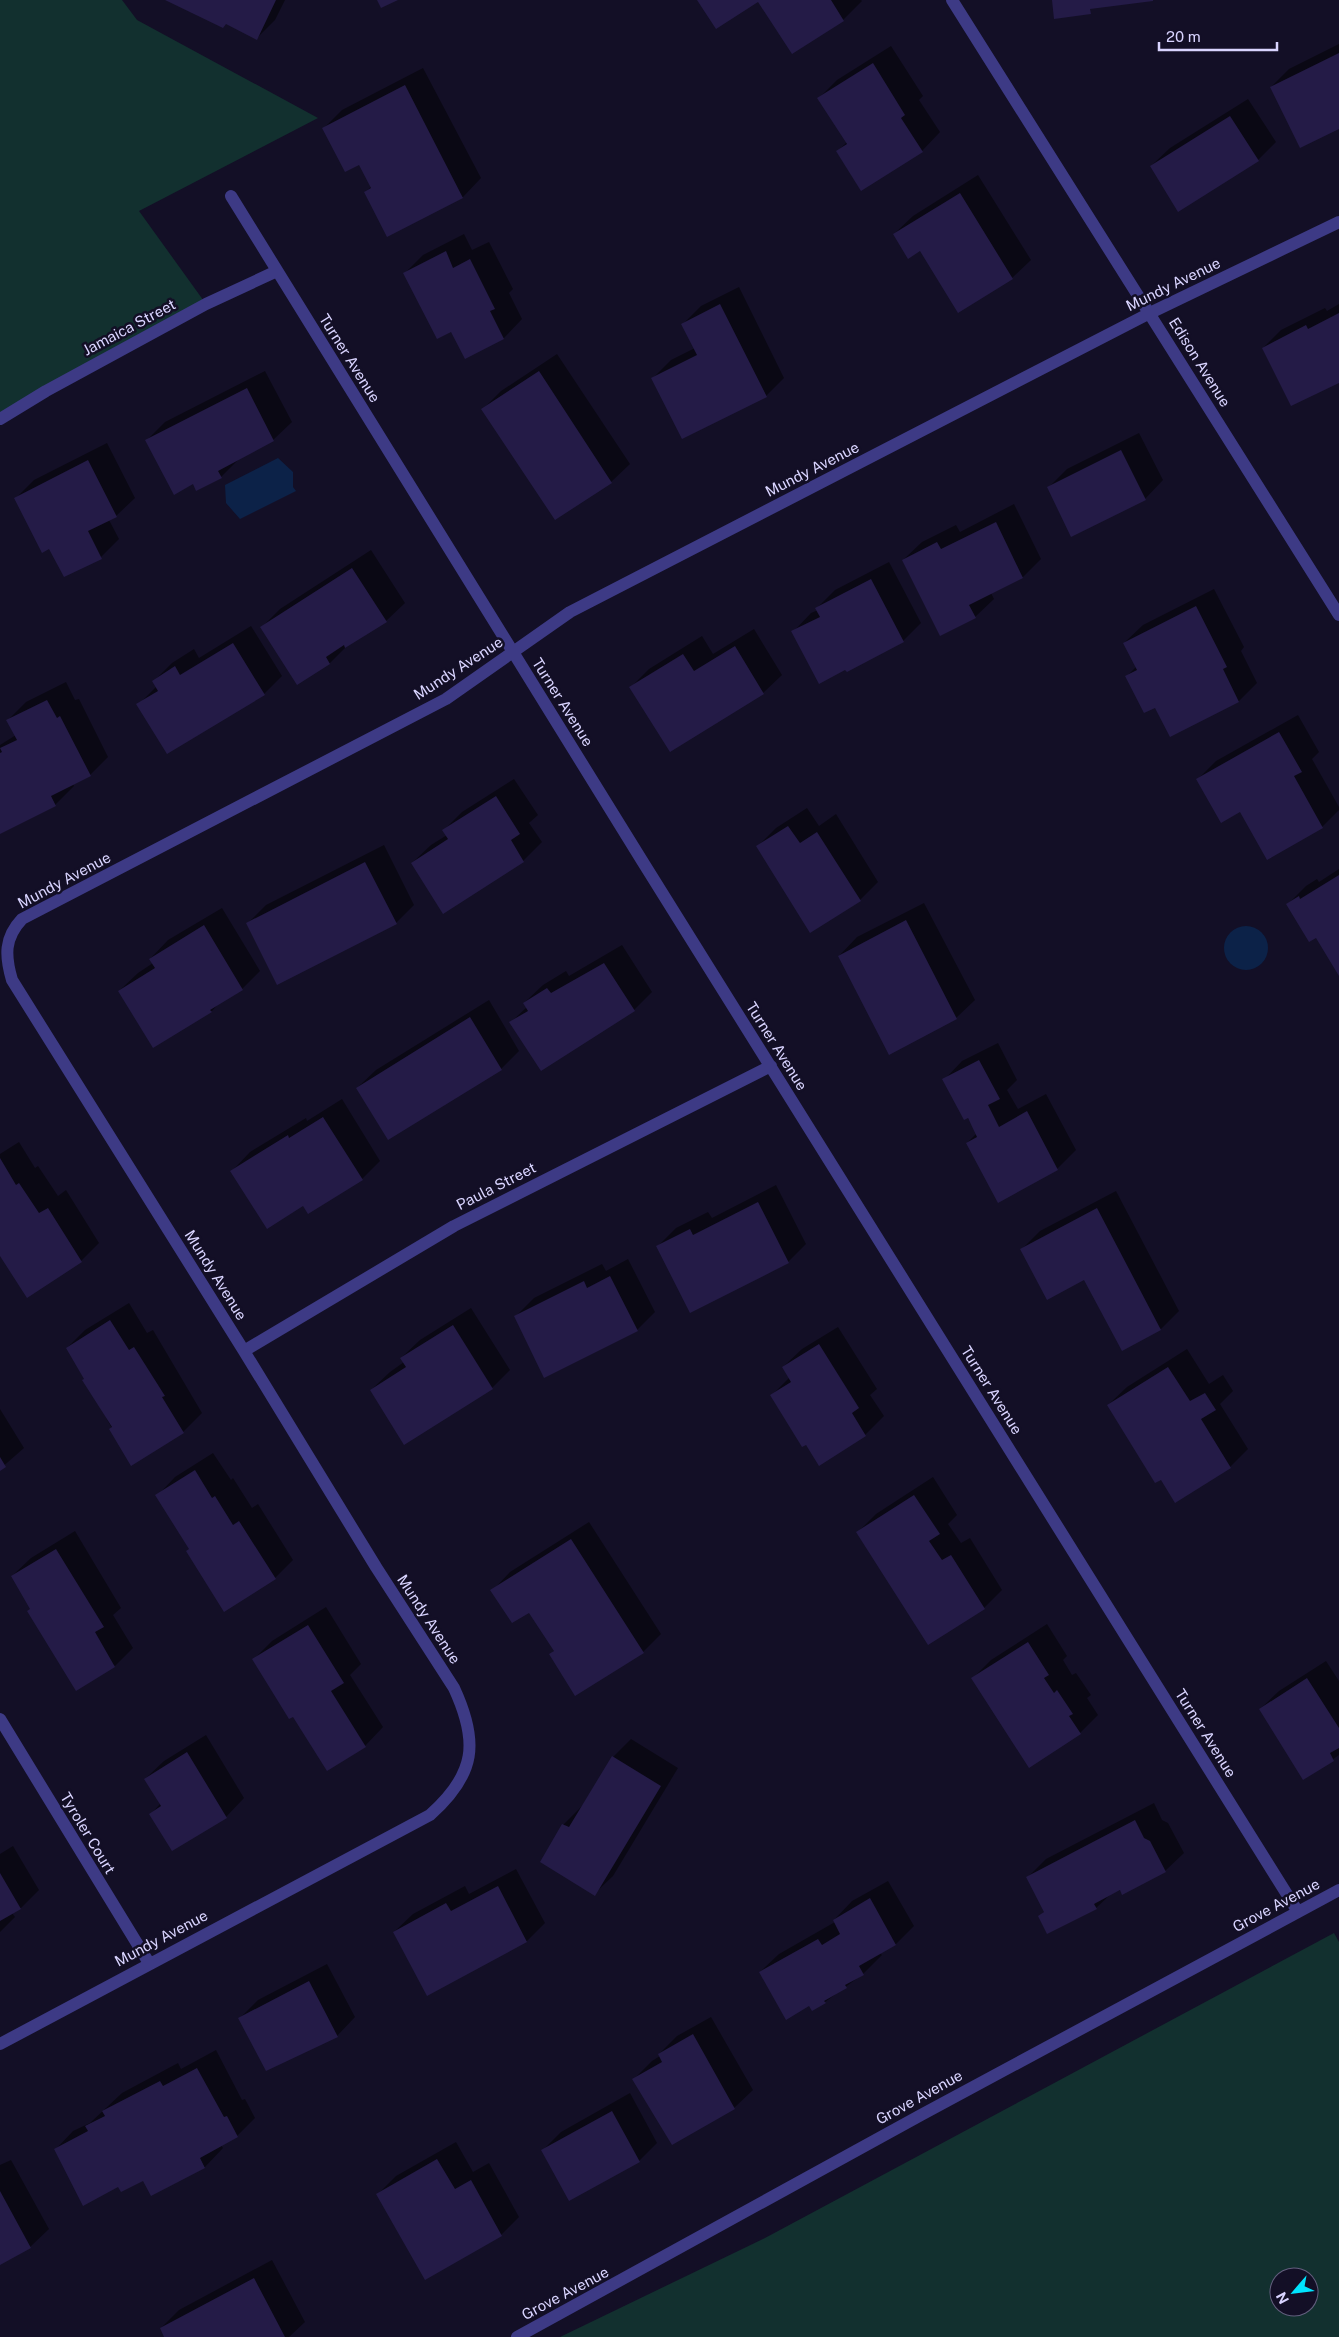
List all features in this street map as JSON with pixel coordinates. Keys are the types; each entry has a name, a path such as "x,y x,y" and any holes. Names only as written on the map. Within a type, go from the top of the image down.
{"street":[{"name":"Edison Avenue","path":"952,0 1339,615"},
{"name":"Turner Avenue","path":"231,196 1298,1912"},
{"name":"Mundy Avenue","path":"0,2044 430,1815 447,1799 462,1778 469,1756 470,1733 464,1710 454,1688 371,1559 244,1351 12,980 7,964 11,930 22,919 446,699 570,612 1150,313 1339,222"},
{"name":"Jamaica Street","path":"0,419 46,391 206,304 277,271"},
{"name":"Paula Street","path":"244,1351 454,1226 771,1066"},
{"name":"Tyroler Court","path":"0,1719 149,1963"},
{"name":"Grove Avenue","path":"517,2337 912,2119 1339,1890"}],"green space":[{"path":"0,0 122,0 137,20 318,118 139,211 206,304 0,419"},
{"path":"1334,1933 1339,1942 1339,2337 560,2337 765,2238"}],"water":[{"path":"278,458 293,472 293,487 296,491 240,519 226,503 225,485"},
{"path":"1250,926 1262,932 1267,939 1267,957 1262,964 1255,969 1242,970 1230,964 1225,957 1224,944 1230,932 1237,927"}],"building":[{"path":"165,0 276,0 257,40 226,24 223,28"},
{"path":"377,0 398,0 381,8"},
{"path":"697,0 831,0 844,21 792,54 758,2 716,29"},
{"path":"1052,0 1153,1 1090,9 1091,14 1054,19"},
{"path":"1339,53 1339,129 1300,148 1270,87"},
{"path":"873,63 905,115 901,118 923,152 861,191 836,151 847,144 817,98"},
{"path":"405,85 463,198 387,237 364,192 371,188 359,165 345,172 322,128"},
{"path":"1230,116 1259,161 1178,212 1150,166"},
{"path":"960,193 1013,279 958,313 920,251 908,259 893,234"},
{"path":"446,251 453,268 470,259 495,309 490,311 504,339 465,359 451,332 437,339 403,273"},
{"path":"720,304 767,397 682,439 651,378 697,355 681,324"},
{"path":"1339,313 1339,383 1291,406 1262,348 1306,325 1308,329"},
{"path":"539,371 612,483 555,520 481,409"},
{"path":"247,388 274,441 218,471 222,478 196,491 193,484 174,495 145,440"},
{"path":"1121,450 1146,500 1071,537 1047,487"},
{"path":"88,460 117,517 88,531 102,559 64,577 49,549 42,553 14,498"},
{"path":"996,522 1023,578 969,605 976,618 940,636 902,560 937,542 941,549"},
{"path":"352,568 387,622 345,648 344,645 326,657 330,664 297,685 260,627"},
{"path":"871,579 904,642 847,672 845,670 819,684 791,631 820,617 815,608"},
{"path":"1196,606 1227,667 1223,669 1239,702 1170,737 1155,708 1144,713 1125,676 1137,670 1123,643"},
{"path":"233,643 265,695 167,754 136,704 158,691 152,681 175,666 180,675"},
{"path":"735,646 764,694 670,752 629,687 683,654 694,671"},
{"path":"47,700 57,718 60,716 91,776 51,796 56,806 0,834 0,753 2,752 0,748 17,740 6,720"},
{"path":"1279,732 1302,772 1294,776 1323,828 1267,860 1240,812 1221,823 1196,779"},
{"path":"496,796 520,834 511,840 524,862 443,914 411,863 448,839 442,830"},
{"path":"788,826 800,843 817,832 861,901 810,933 756,846"},
{"path":"365,862 397,924 277,985 246,923"},
{"path":"1339,875 1339,976 1316,938 1309,942 1286,904 1299,896 1300,899"},
{"path":"906,920 957,1019 889,1055 838,956"},
{"path":"204,925 243,990 210,1010 212,1012 153,1048 118,991 155,968 149,959"},
{"path":"604,963 635,1011 541,1071 509,1022 528,1011 523,1003 547,988 551,993"},
{"path":"470,1017 502,1070 388,1140 356,1088"},
{"path":"979,1060 1000,1099 988,1105 999,1127 1027,1111 1058,1170 998,1203 966,1143 977,1137 968,1118 964,1120 942,1079"},
{"path":"323,1117 363,1180 308,1214 303,1206 267,1229 230,1171 288,1135 289,1138"},
{"path":"0,1158 16,1185 19,1183 39,1213 48,1208 82,1262 27,1298 0,1256"},
{"path":"758,1202 789,1263 690,1313 656,1246 690,1229 693,1235"},
{"path":"1097,1208 1161,1330 1122,1351 1084,1280 1047,1300 1020,1249"},
{"path":"610,1276 638,1331 544,1378 514,1316 584,1281 587,1288"},
{"path":"110,1320 129,1350 134,1347 165,1396 162,1397 184,1433 131,1466 109,1429 112,1427 82,1380 84,1379 66,1348"},
{"path":"453,1325 493,1389 404,1445 370,1390 406,1367 400,1358"},
{"path":"819,1344 859,1408 852,1413 866,1436 819,1466 806,1445 802,1447 770,1395 791,1382 782,1367"},
{"path":"1168,1367 1190,1401 1205,1393 1216,1410 1201,1419 1231,1468 1175,1503 1161,1480 1155,1483 1107,1405"},
{"path":"0,1457 6,1467 0,1471"},
{"path":"195,1470 212,1498 215,1496 233,1525 239,1521 276,1579 224,1612 186,1551 189,1549 155,1495"},
{"path":"914,1495 940,1534 929,1541 942,1560 951,1555 985,1609 928,1645 856,1532"},
{"path":"571,1539 644,1653 575,1696 549,1654 554,1651 529,1613 512,1623 490,1590"},
{"path":"56,1549 104,1627 95,1632 115,1667 76,1691 27,1611 30,1609 11,1576"},
{"path":"308,1625 344,1683 331,1691 366,1747 327,1771 293,1717 289,1719 252,1659"},
{"path":"1028,1642 1049,1675 1044,1678 1054,1693 1057,1690 1073,1714 1069,1716 1081,1734 1029,1768 971,1678"},
{"path":"1307,1678 1339,1728 1339,1748 1330,1753 1334,1761 1303,1780 1259,1709"},
{"path":"187,1752 227,1818 172,1851 149,1814 161,1806 144,1779"},
{"path":"612,1756 661,1786 595,1896 540,1862 562,1824 569,1827"},
{"path":"1135,1820 1144,1838 1150,1841 1166,1872 1122,1895 1120,1890 1094,1904 1097,1909 1047,1934 1038,1916 1044,1912 1026,1877"},
{"path":"0,1873 21,1909 0,1921"},
{"path":"498,1886 527,1942 427,1996 393,1932 446,1903 451,1911"},
{"path":"870,1898 896,1945 859,1966 864,1975 845,1985 847,1988 824,2001 826,2003 812,2011 809,2006 786,2020 759,1972 818,1939 822,1945 840,1934 833,1920"},
{"path":"309,1981 338,2037 266,2071 238,2018"},
{"path":"693,2034 735,2109 672,2145 632,2079 662,2062 658,2054"},
{"path":"197,2068 224,2117 227,2116 238,2137 200,2158 205,2168 151,2196 143,2181 121,2192 118,2187 83,2206 54,2149 88,2131 85,2126 105,2116 102,2111 160,2081 163,2086"},
{"path":"612,2111 640,2162 569,2201 541,2150"},
{"path":"437,2159 455,2189 471,2180 502,2236 425,2280 376,2194"},
{"path":"0,2191 31,2248 0,2265"},
{"path":"254,2278 285,2337 164,2337 160,2328"}]}
